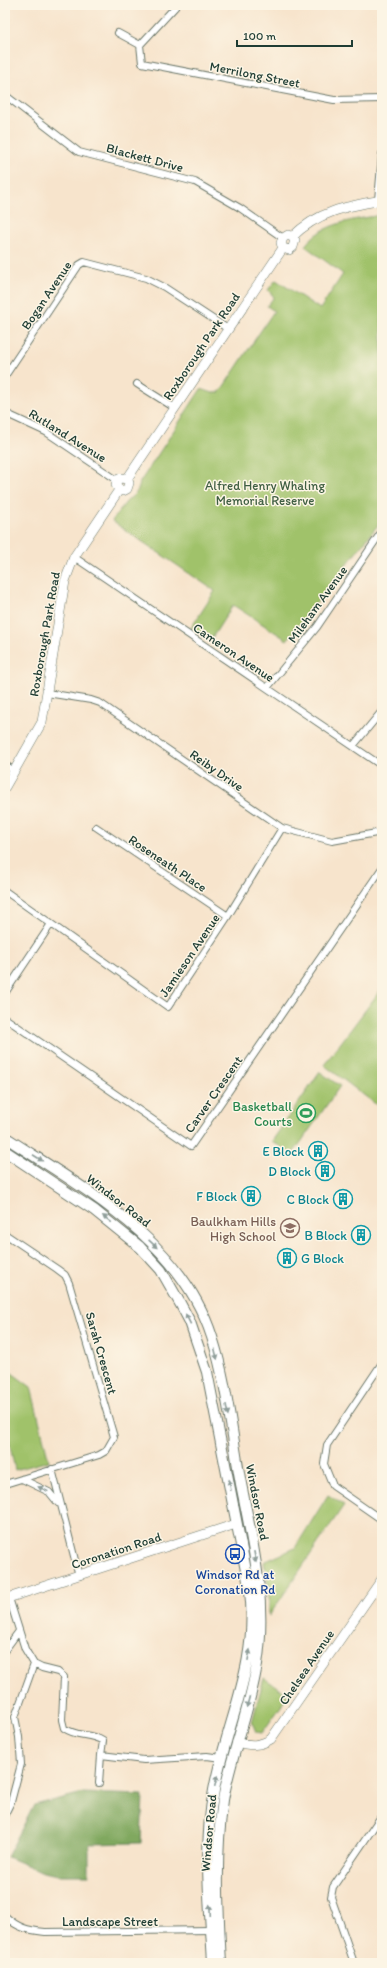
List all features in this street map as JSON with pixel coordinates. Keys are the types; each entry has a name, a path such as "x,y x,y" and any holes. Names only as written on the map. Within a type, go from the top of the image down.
{"main road":[{"name":"Windsor Road","path":"5,1137 88,1191 132,1225 161,1251 180,1275 200,1309 212,1336 221,1372 258,1577 261,1626 254,1680 225,1792 218,1840 213,1963"},
{"name":"Windsor Road","path":"5,1151 122,1230 140,1247 161,1270 190,1322 208,1372 250,1592 252,1631 246,1672 221,1758 214,1790 208,1835 215,1930 221,1963"},
{"path":"236,1524 248,1521"},
{"path":"227,1740 237,1742"}],"street":[{"path":"118,33 140,45 177,5"},
{"name":"Merrilong Street","path":"140,45 142,63 334,100 382,98"},
{"name":"Blackett Drive","path":"5,95 79,152 195,182 240,208 282,238"},
{"path":"292,237 304,225 330,211 380,200 382,154"},
{"path":"288,235 292,237 295,240 294,247 289,250 283,248 281,243 282,238 288,235"},
{"name":"Roxborough Park Road","path":"127,479 283,248"},
{"name":"Bogan Avenue","path":"5,376 79,265 84,262 146,278 164,286 228,329"},
{"path":"137,384 175,408"},
{"name":"Rutland Avenue","path":"5,413 46,432 117,480"},
{"path":"121,478 127,479 129,483 127,489 123,491 119,490 116,485 117,480 121,478"},
{"name":"Roxborough Park Road","path":"5,787 13,770 42,722 65,581 74,557 119,490"},
{"name":"Mileham Avenue","path":"267,688 317,627 382,531"},
{"name":"Cameron Avenue","path":"74,557 382,766"},
{"name":"Reiby Drive","path":"47,693 91,700 100,703 282,828 332,841 382,832"},
{"path":"353,746 382,711"},
{"path":"5,765 13,770"},
{"name":"Roseneath Place","path":"96,827 228,916"},
{"name":"Jamieson Avenue","path":"5,891 168,1007 228,916 282,828"},
{"name":"Carver Crescent","path":"5,1018 191,1146 382,868"},
{"path":"5,993 51,924"},
{"name":"Sarah Crescent","path":"5,1234 65,1275 69,1283 114,1437 106,1451 5,1484"},
{"path":"382,1363 327,1445 324,1464 333,1486 382,1520"},
{"path":"52,1469 79,1576"},
{"path":"22,1479 49,1492 60,1504"},
{"name":"Coronation Road","path":"7,1599 236,1524"},
{"name":"Chelsea Avenue","path":"237,1742 256,1745 272,1739 382,1579"},
{"path":"7,1599 25,1649 34,1664 42,1668 58,1672 64,1677 62,1720 64,1728 72,1734 97,1737 103,1741 99,1784"},
{"path":"5,1650 19,1631"},
{"path":"5,1814 11,1802 21,1764 19,1737 15,1717 34,1664"},
{"path":"101,1755 144,1760 207,1756 221,1758"},
{"path":"354,1963 331,1897 333,1887 382,1816"},
{"name":"Landscape Street","path":"5,1916 15,1925 28,1930 45,1932 215,1930"}],"green space":[{"name":"Alfred Henry Whaling Memorial Reserve","path":"382,215 382,520 287,640 233,605 210,641 191,628 215,591 112,521 126,502 137,491 140,482 201,389 213,393 220,392 274,311 267,306 274,297 268,290 276,280 320,309 343,274 305,246 312,238 329,227 340,223"},
{"path":"382,988 382,1109 324,1065"},
{"name":"Basketball Courts","path":"320,1072 340,1086 292,1155 272,1141"},
{"path":"5,1368 31,1387 49,1461 15,1470 5,1422"},
{"path":"328,1495 344,1505 269,1616 269,1590 264,1562 295,1548"},
{"path":"264,1678 289,1695 262,1733 256,1732 252,1722"},
{"path":"83,1793 143,1795 141,1843 89,1844 89,1875 59,1875 43,1872 7,1857 34,1805"}],"place":[{"name":"Basketball Courts","path":"306,1113"},
{"name":"E Block","path":"318,1151"},
{"name":"D Block","path":"325,1171"},
{"name":"F Block","path":"251,1196"},
{"name":"C Block","path":"343,1199"},
{"name":"Baulkham Hills High School","path":"290,1228"},
{"name":"B Block","path":"361,1235"},
{"name":"G Block","path":"287,1258"},
{"name":"Windsor Rd at Coronation Rd","path":"235,1554"}]}
